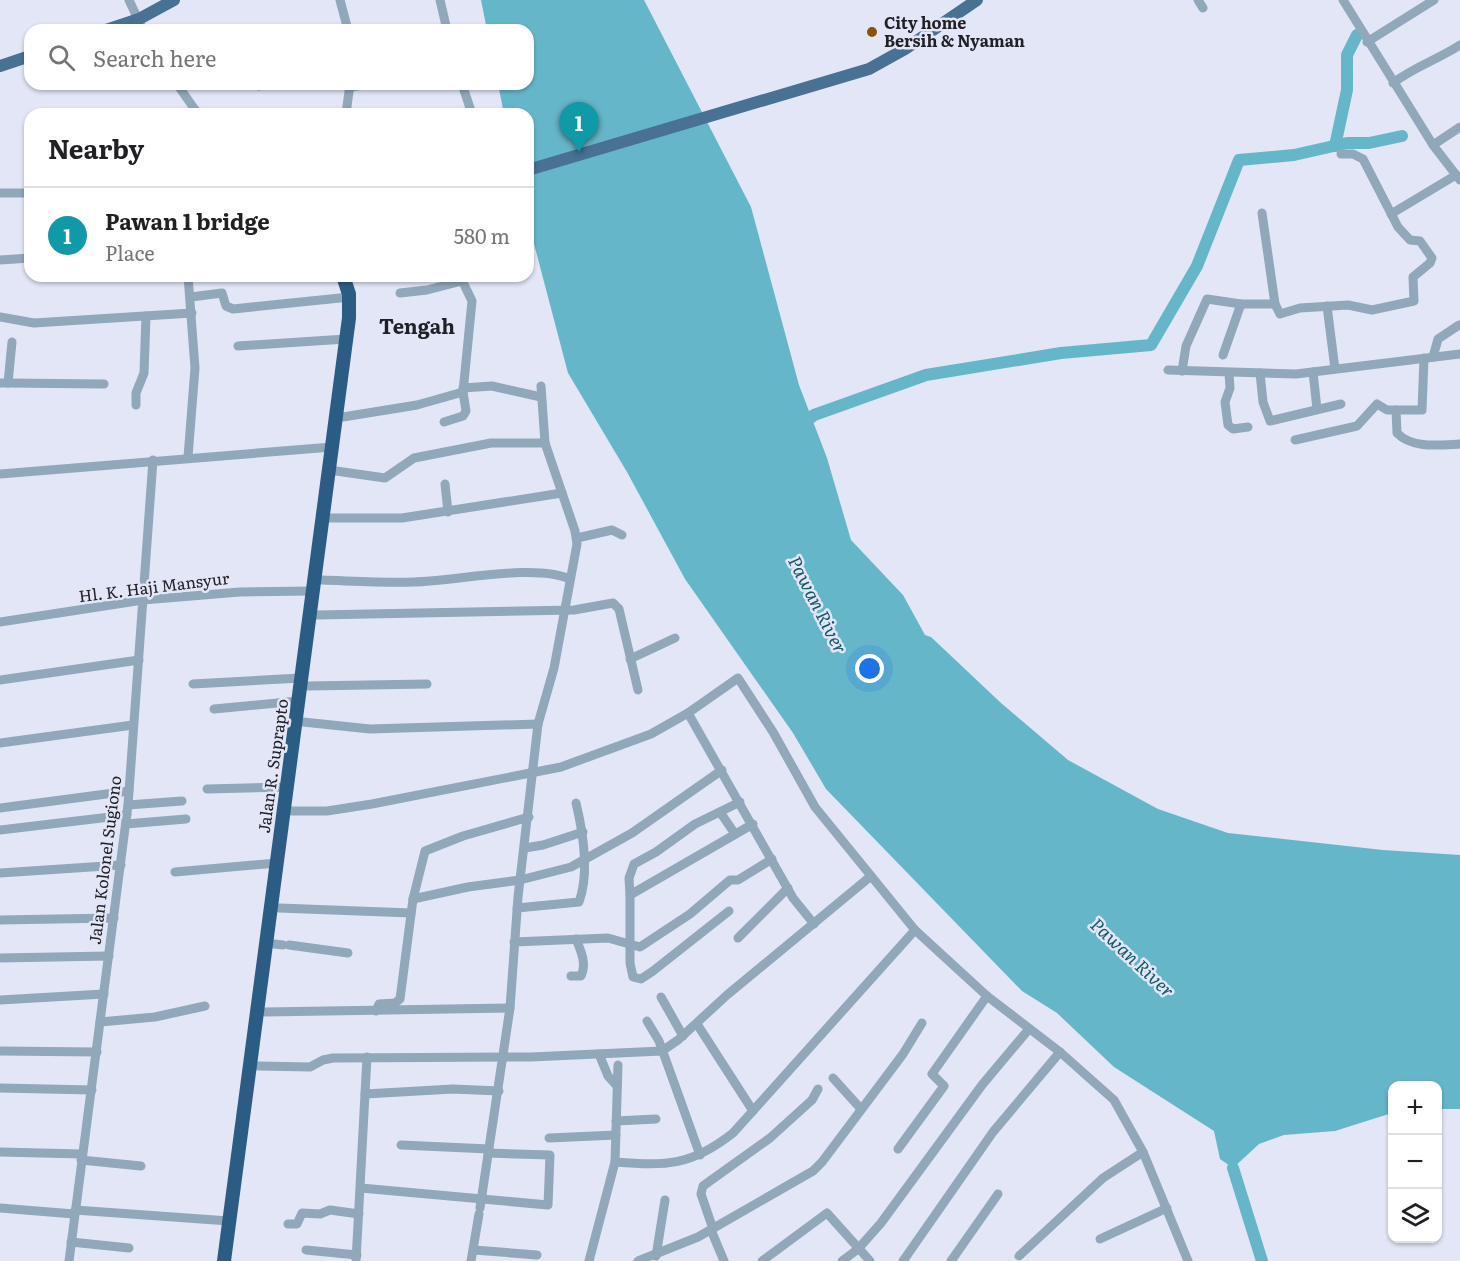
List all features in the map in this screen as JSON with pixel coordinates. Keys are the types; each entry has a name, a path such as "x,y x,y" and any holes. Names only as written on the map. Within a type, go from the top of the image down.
{"highway":[{"name":"Jalan R. Suprapto","path":"224,1261 232,1238 229,1221 272,924 277,863 298,701 306,676 322,579 332,447 350,297 345,282"},
{"name":"Jalan R. Suprapto","path":"272,924 279,908 303,722 312,591 336,471 356,318 358,297 354,282"},
{"name":"Jalan R. Suprapto","path":"232,1261 232,1238 264,1012 282,944 272,924"}],"main road":[{"path":"141,24 174,0"},
{"path":"534,168 869,69 905,49 977,0"},
{"path":"0,66 24,58"}],"street":[{"path":"129,0 140,24"},
{"path":"340,0 346,24"},
{"path":"440,0 446,24"},
{"path":"1343,0 1433,145 1458,177 1393,212"},
{"path":"1367,42 1434,0"},
{"path":"1393,83 1412,68 1434,61 1460,45"},
{"path":"181,90 194,108"},
{"path":"347,108 349,90"},
{"path":"464,90 470,108"},
{"path":"1433,145 1460,127"},
{"path":"1262,213 1275,304 1280,314 1300,308 1348,305 1372,310 1414,301 1413,277 1430,263 1432,258 1420,241 1411,241 1401,232 1393,212 1364,159 1356,154 1341,154"},
{"path":"0,193 24,193"},
{"path":"0,260 24,258"},
{"path":"188,457 195,368 189,282"},
{"path":"400,293 445,282"},
{"path":"444,422 466,413 463,390 472,301 463,282"},
{"path":"191,297 222,293 226,306 233,309 350,297"},
{"path":"1182,371 1186,346 1206,300 1241,304 1275,304"},
{"path":"1222,355 1241,304"},
{"path":"1327,306 1335,369"},
{"path":"0,317 34,323 192,313"},
{"path":"136,405 136,393 144,373 146,316"},
{"path":"1295,440 1357,426 1377,404 1387,410 1422,411 1429,357 1438,339 1460,325"},
{"path":"238,346 346,339"},
{"path":"12,342 4,383 104,384"},
{"path":"1168,370 1313,372 1460,354"},
{"path":"1228,372 1230,388 1224,402 1228,424 1233,429 1248,427"},
{"path":"1313,372 1317,409"},
{"path":"1260,373 1263,402 1270,421 1341,404"},
{"path":"343,417 424,404 463,390 492,386 541,397"},
{"path":"471,1261 510,1008 517,908 538,724 554,668 577,538 545,443 541,386"},
{"path":"1396,410 1397,433 1406,440 1423,444 1460,444"},
{"path":"336,471 387,477 414,458 491,443 545,443"},
{"path":"0,474 332,447"},
{"name":"Jalan Kolonel Sugiono","path":"69,1261 128,805 153,460"},
{"path":"445,484 447,512"},
{"path":"328,509 387,519 447,512 562,493"},
{"path":"577,538 612,530 622,535"},
{"path":"322,579 415,582 530,573 558,574 570,579"},
{"name":"Hl. K. Haji Mansyur","path":"0,622 143,600 240,592 312,591"},
{"path":"317,615 563,610 615,604 619,609 638,690"},
{"path":"630,659 675,638"},
{"path":"0,680 139,660"},
{"path":"193,684 306,676 428,684"},
{"path":"291,812 327,811 372,804 578,762 632,742 688,713 738,679 773,732 815,807 915,930 987,996 1060,1053 1114,1100 1143,1152 1187,1258"},
{"path":"214,709 298,701"},
{"path":"688,713 788,888 814,924"},
{"path":"303,722 370,729 538,724"},
{"path":"0,743 133,725"},
{"path":"413,899 479,885 520,880 571,867 632,833 722,770"},
{"path":"207,789 287,787"},
{"path":"0,808 129,791"},
{"path":"128,805 182,801"},
{"path":"517,908 578,903 581,899 584,860 583,832 576,802"},
{"path":"729,911 673,957 641,979 635,978 631,971 629,878 634,864 656,852 695,824 740,802"},
{"path":"720,812 735,834"},
{"path":"376,1011 379,1004 395,1003 400,999 413,899 425,851 463,836 529,816"},
{"path":"0,830 126,820 186,819"},
{"path":"630,895 753,824"},
{"path":"525,848 551,843 583,832"},
{"path":"514,942 608,938 640,947 653,941 730,880 738,880 772,859"},
{"path":"175,872 277,863"},
{"path":"0,873 121,864"},
{"path":"258,1066 310,1067 323,1060 367,1057 599,1054 617,1059 662,1051 683,1036 871,876"},
{"path":"738,938 788,888"},
{"path":"279,908 411,913"},
{"path":"0,920 114,918"},
{"path":"615,1162 672,1164 700,1155 734,1132 915,930"},
{"path":"571,976 581,976 583,973 583,955 576,939"},
{"path":"282,944 348,953"},
{"path":"0,958 109,956"},
{"path":"0,1000 104,994"},
{"path":"898,1149 944,1086 932,1074 987,996"},
{"path":"661,997 683,1036"},
{"path":"100,1022 155,1017 205,1006"},
{"path":"264,1012 510,1008"},
{"path":"647,1021 662,1051 700,1155"},
{"path":"638,1261 656,1256 712,1229 813,1171 903,1054 922,1023"},
{"path":"697,1024 753,1111"},
{"path":"842,1261 858,1249 881,1223 982,1085 1029,1029"},
{"path":"0,1051 97,1052"},
{"path":"903,1261 993,1132 1060,1053"},
{"path":"599,1054 608,1076 616,1086"},
{"path":"306,1250 356,1258 367,1057"},
{"path":"589,1261 615,1162 617,1059"},
{"path":"833,1078 861,1109"},
{"path":"0,1088 92,1090"},
{"path":"365,1094 453,1089 499,1091"},
{"path":"724,1261 701,1194 703,1186 770,1138 812,1100 818,1089"},
{"path":"616,1121 656,1119"},
{"path":"549,1138 616,1135"},
{"path":"361,1188 482,1197 544,1206 549,1202 550,1155 401,1145"},
{"path":"0,1152 82,1157 141,1166"},
{"path":"1019,1256 1103,1178 1143,1152"},
{"path":"951,1261 998,1194"},
{"path":"656,1256 665,1200"},
{"path":"0,1208 229,1221"},
{"path":"1100,1239 1167,1208"},
{"path":"288,1224 297,1224 302,1213 320,1214 330,1210 359,1214"},
{"path":"762,1261 826,1213 831,1215 870,1261"},
{"path":"71,1242 129,1248"},
{"path":"474,1250 537,1255"}],"water":[{"name":"Pawan River","path":"481,0 644,0 751,207 799,385 827,458 851,540 903,595 925,635 931,637 1001,703 1068,760 1158,809 1228,833 1383,850 1460,855 1460,1109 1442,1109 1442,1081 1388,1081 1388,1114 1335,1131 1284,1135 1259,1144 1233,1168 1220,1159 1214,1131 1114,1067 1057,1013 1022,991 826,789 793,733 685,579 627,472 568,373 534,244 534,108 503,108 499,90 534,90 534,24 486,24"}],"waterway":[{"path":"1335,146 1347,90 1347,55 1357,35"},
{"path":"799,427 814,415 926,375 1061,353 1151,345 1197,266 1239,160 1294,155 1347,143 1369,143 1402,136"},
{"path":"1233,1168 1262,1261"}],"place":[{"name":"City home Bersih & Nyaman","path":"872,32"},
{"name":"Pawan 1 bridge","path":"579,152"}],"district":[{"name":"Tengah","path":"417,327"}]}
